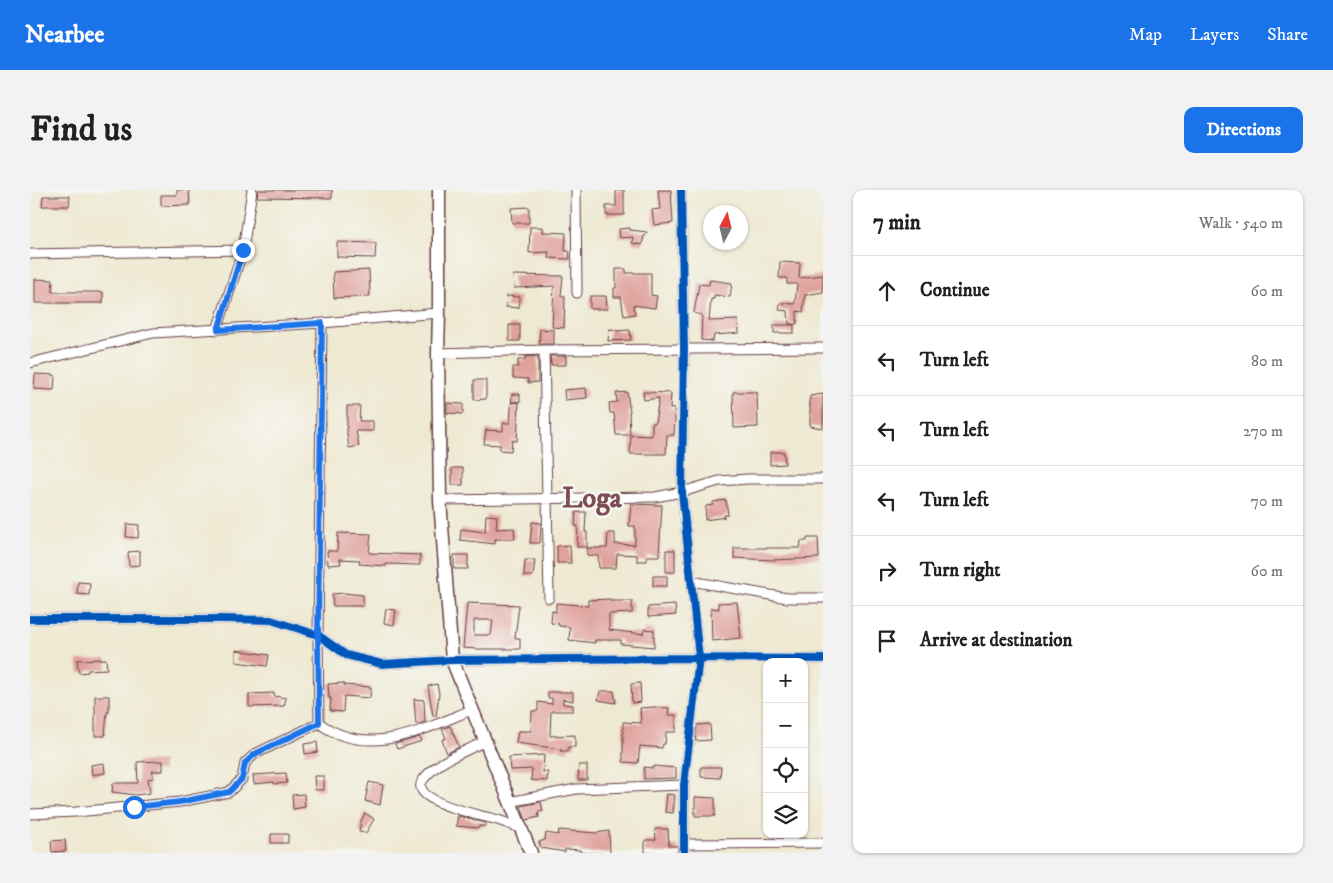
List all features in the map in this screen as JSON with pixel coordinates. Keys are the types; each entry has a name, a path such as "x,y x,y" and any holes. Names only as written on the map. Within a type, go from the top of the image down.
{"main road":[{"path":"439,190 438,353 440,500 452,660 531,853"}],"street":[{"path":"218,330 243,250 252,190"},
{"path":"576,190 577,293"},
{"path":"681,190 684,348 682,492 699,658 684,785 684,849 823,843"},
{"path":"30,254 243,250"},
{"path":"30,363 153,333 322,323 439,313"},
{"path":"319,723 318,635 322,323"},
{"path":"438,353 684,348 823,348"},
{"path":"544,350 549,598"},
{"path":"440,500 655,497 682,492 718,481 823,479"},
{"path":"691,581 787,598 823,598"},
{"path":"30,619 271,620 318,635 346,655 382,664 452,660 823,659"},
{"path":"319,723 328,730 357,739 383,740 408,735 472,710"},
{"path":"30,814 76,812 180,802 229,792 242,779 245,763 255,754 319,723"},
{"path":"485,741 438,766 422,780 420,785 422,790 435,801 451,808 520,828"},
{"path":"509,802 576,789 684,785"}],"building":[{"path":"177,190 189,190 190,205 161,206 161,195 177,195"},
{"path":"258,190 332,190 332,198 257,197"},
{"path":"616,190 624,190 624,215 606,215 606,206 616,206"},
{"path":"658,190 671,190 673,223 654,225 652,210 660,209"},
{"path":"43,196 70,196 69,206 42,206"},
{"path":"529,207 529,223 512,223 511,208"},
{"path":"530,227 543,227 543,232 566,233 565,251 569,251 570,259 548,258 549,252 529,253"},
{"path":"630,228 630,230 647,232 642,245 632,243 633,237 620,238 619,229"},
{"path":"337,242 376,243 375,258 337,257"},
{"path":"780,262 800,263 799,278 823,275 823,292 805,295 803,312 797,311 797,324 789,324 788,311 779,310 780,303 795,304 797,284 787,284 787,278 779,278"},
{"path":"616,269 626,269 626,273 651,273 651,295 657,296 655,308 633,305 635,314 624,316 621,297 614,297"},
{"path":"369,270 370,296 334,298 333,272"},
{"path":"513,275 563,276 561,296 565,296 564,328 552,327 554,286 514,288"},
{"path":"35,279 53,280 52,292 103,292 103,303 35,303"},
{"path":"710,280 732,283 730,297 714,295 714,299 711,299 709,320 738,320 739,333 714,335 713,341 701,340 702,315 694,313 699,284 709,285"},
{"path":"507,296 520,297 519,308 506,307"},
{"path":"590,296 606,296 607,309 590,309"},
{"path":"509,325 520,325 520,341 509,341"},
{"path":"774,325 794,325 794,333 774,333"},
{"path":"540,329 554,330 554,344 539,344"},
{"path":"609,329 617,331 630,330 631,340 608,341"},
{"path":"538,356 538,382 528,383 528,379 513,378 513,367 518,367 518,360 525,360 525,357"},
{"path":"550,356 566,356 566,365 551,365"},
{"path":"35,374 55,375 54,390 34,389"},
{"path":"474,380 486,380 486,399 474,400"},
{"path":"586,388 587,398 565,400 564,390"},
{"path":"627,392 630,412 630,435 616,435 614,413 610,413 609,403 617,402 616,393"},
{"path":"643,392 671,393 670,409 674,408 674,435 667,435 666,454 630,454 631,435 652,436 652,423 655,423 659,398 644,400"},
{"path":"733,392 757,392 758,427 734,428"},
{"path":"512,394 520,394 517,441 512,440 511,451 500,450 500,445 484,444 486,430 503,431 503,423 510,423"},
{"path":"823,394 823,428 810,426 810,396"},
{"path":"447,403 463,404 463,414 447,413"},
{"path":"347,406 360,406 359,421 373,421 373,431 356,431 359,446 349,448 347,434"},
{"path":"770,452 784,452 785,464 770,465"},
{"path":"452,468 463,468 463,485 452,485"},
{"path":"726,500 728,515 705,520 706,506 713,505 713,502"},
{"path":"631,504 662,505 659,556 647,556 647,561 637,561 637,555 617,554 616,568 599,568 598,556 587,555 587,548 607,548 608,533 615,533 615,544 635,545 635,526 629,526"},
{"path":"576,512 586,512 585,532 587,532 587,547 577,547 578,526 575,526"},
{"path":"486,515 497,516 496,529 514,528 515,539 495,539 495,544 460,540 461,529 485,532"},
{"path":"532,522 541,523 540,543 530,543"},
{"path":"127,524 139,525 138,538 126,537"},
{"path":"338,533 371,534 369,553 420,555 420,565 386,564 386,566 359,564 360,560 340,559 341,564 328,565 327,551 337,551"},
{"path":"807,538 818,538 819,558 772,560 734,558 734,548 800,548 801,541 807,541"},
{"path":"570,545 571,563 557,563 557,546"},
{"path":"666,550 675,550 675,572 666,572"},
{"path":"140,551 140,565 129,566 128,552"},
{"path":"454,555 468,555 468,569 454,569"},
{"path":"525,560 535,560 533,576 524,576"},
{"path":"653,576 667,576 667,586 653,586"},
{"path":"78,582 90,583 89,595 77,594"},
{"path":"332,594 363,595 363,606 333,606"},
{"path":"610,599 610,601 632,601 632,613 609,614 609,630 643,634 644,629 654,630 654,647 621,644 621,640 595,640 595,643 569,640 570,627 551,623 552,611 556,612 556,603 588,606 588,600"},
{"path":"737,602 741,638 712,641 711,608 719,609 718,603"},
{"path":"467,603 519,605 515,638 520,638 520,649 463,648","holes":["474,620 493,620 491,635 474,635"]},
{"path":"675,605 676,615 648,617 648,607"},
{"path":"386,609 396,610 394,625 384,623"},
{"path":"236,650 269,655 267,666 236,662"},
{"path":"106,659 107,669 88,670 88,672 79,673 77,660"},
{"path":"344,683 344,685 371,687 370,698 344,696 343,712 330,711 331,698 329,698 328,684"},
{"path":"640,683 641,702 632,703 631,684"},
{"path":"437,684 439,694 436,716 433,716 428,686"},
{"path":"600,691 614,691 616,703 598,700"},
{"path":"548,692 573,692 573,701 563,699 563,704 573,705 573,711 551,711 550,736 575,735 575,747 568,747 568,751 516,743 518,731 531,731 532,711 538,711 538,702 552,704 552,698 548,698"},
{"path":"274,693 274,696 286,698 284,706 249,707 249,694"},
{"path":"95,696 109,696 109,712 107,712 105,736 95,736"},
{"path":"414,699 424,700 425,722 419,724 416,724"},
{"path":"640,708 669,708 668,715 676,715 676,732 666,732 665,744 663,744 662,748 640,746 638,763 623,762 623,722 641,723"},
{"path":"710,724 711,740 695,741 697,725"},
{"path":"450,726 459,747 447,753 442,740 446,738 442,729"},
{"path":"420,737 422,741 397,749 395,744"},
{"path":"317,742 318,752 305,754 304,744"},
{"path":"544,755 543,772 548,772 547,781 531,780 532,769 510,770 509,757"},
{"path":"163,761 163,771 152,771 154,778 148,779 150,793 136,795 112,792 113,783 138,783 137,762"},
{"path":"104,763 105,773 92,775 91,765"},
{"path":"579,765 587,765 587,780 578,780"},
{"path":"654,766 676,768 676,778 644,779 644,767 653,768"},
{"path":"701,767 721,767 720,778 701,777"},
{"path":"286,773 287,783 254,784 253,775"},
{"path":"314,776 324,776 324,790 315,790"},
{"path":"369,782 383,785 380,805 365,801"},
{"path":"304,794 305,807 293,809 292,795"},
{"path":"667,794 675,795 673,813 665,812"},
{"path":"695,797 715,798 715,816 695,816"},
{"path":"541,802 543,811 538,812 539,817 526,820 521,806"},
{"path":"365,813 374,819 366,833 359,832"},
{"path":"458,816 486,823 486,826 479,826 479,828 456,826"},
{"path":"655,829 668,829 669,846 678,846 678,853 645,853 645,840 656,840"},
{"path":"559,830 596,833 609,831 610,853 587,853 580,852 580,850 565,849 565,852 541,848 539,842 545,840 546,833 558,835"},
{"path":"271,834 288,834 288,843 271,843"},
{"path":"65,840 66,851 52,852 51,841"}],"cycle path":[{"path":"681,190 684,348 682,492 699,658 684,785 684,853"},
{"path":"30,619 271,620 318,635 346,655 382,664 452,660 823,659"}],"district":[{"name":"Loga","path":"592,497"}],"route":[{"path":"134,807 180,802 229,792 242,779 245,763 255,754 319,723 318,635 322,323 218,330 243,250"}]}
